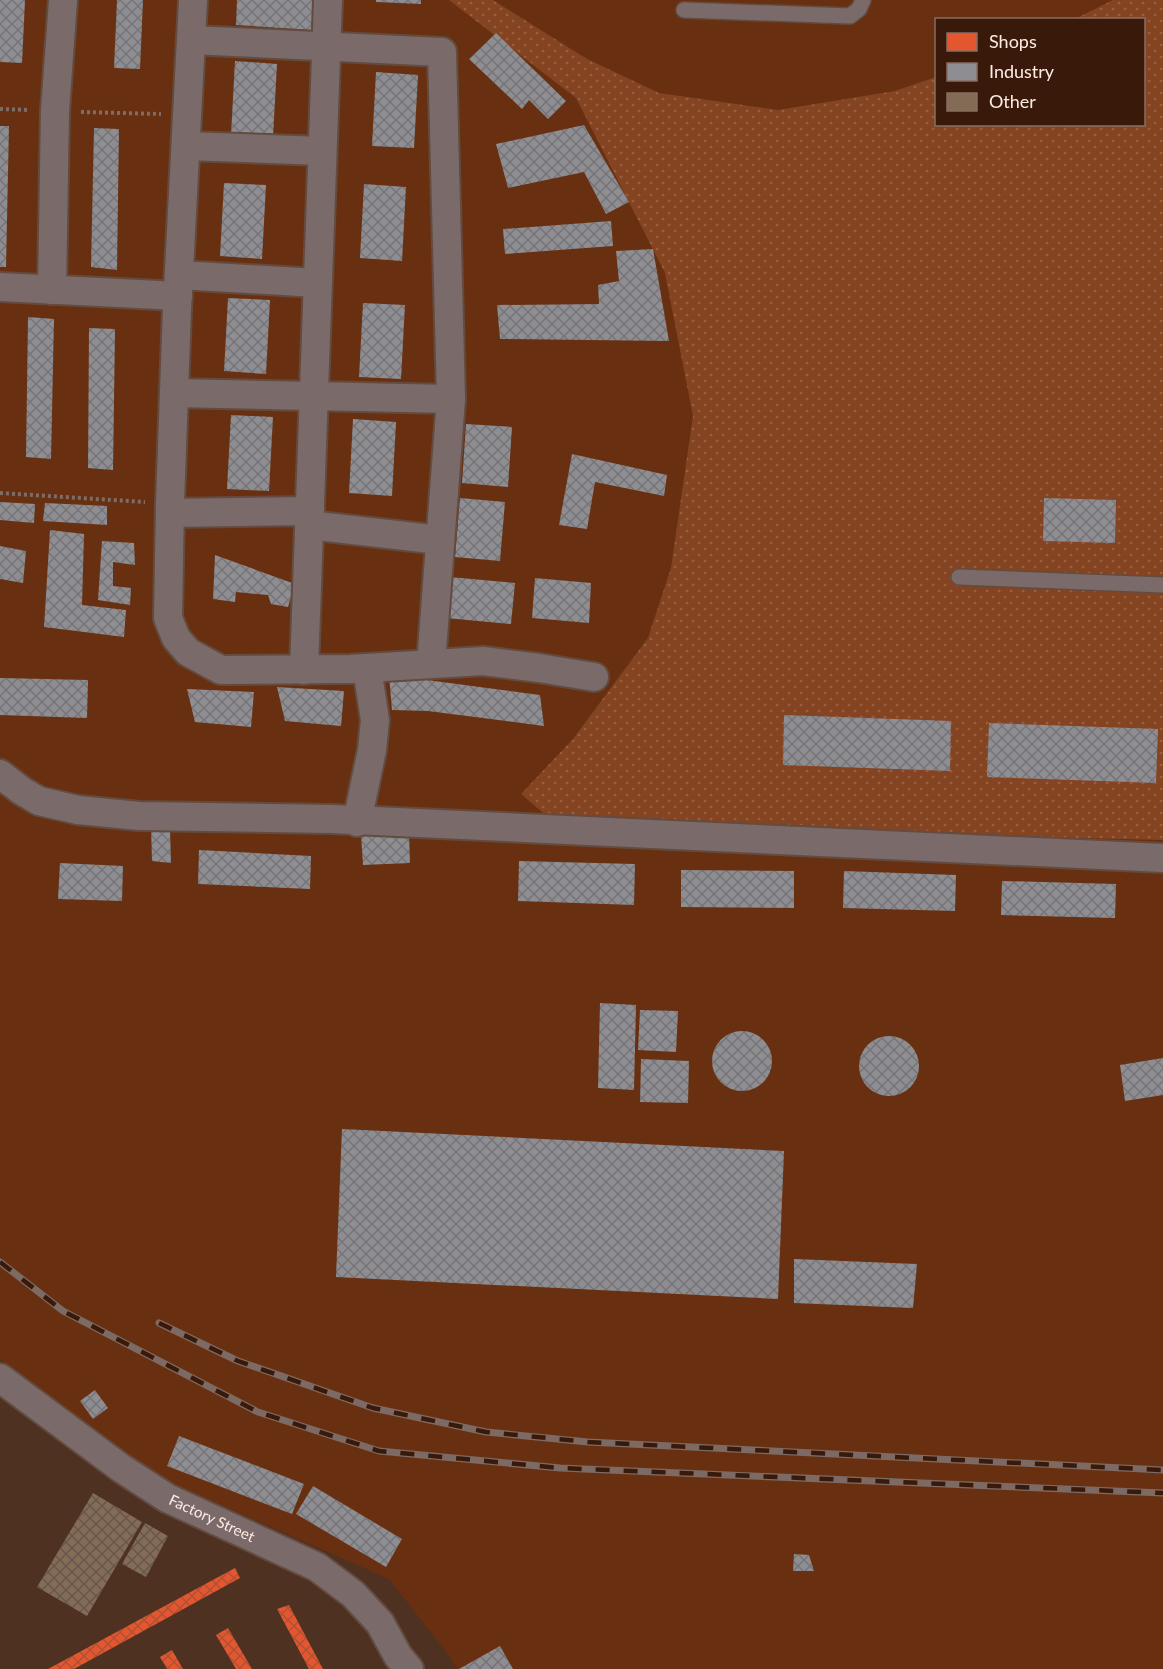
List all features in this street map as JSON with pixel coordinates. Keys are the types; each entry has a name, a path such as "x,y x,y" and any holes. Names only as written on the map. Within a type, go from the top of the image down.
{"street":[{"path":"52,290 55,111 63,0"},
{"path":"193,0 170,508 168,618 176,638 188,652 221,670 367,668 483,661 594,677"},
{"path":"304,670 328,0"},
{"path":"191,40 442,52 451,399 431,664"},
{"path":"187,146 322,151"},
{"path":"0,287 52,290 318,283"},
{"path":"174,393 451,399"},
{"path":"170,508 309,518 440,540"},
{"path":"357,822 372,750 375,720 367,668"},
{"path":"0,774 39,801 78,810 139,816 332,819 357,822 1163,858"},
{"name":"Factory Street","path":"0,1378 121,1468 167,1498 317,1567 353,1594 380,1623 398,1656 409,1669"}],"lane":[{"path":"684,10 850,16 859,9 862,0"},
{"path":"958,577 1163,585"}],"path":[{"path":"0,109 188,115"},
{"path":"0,492 170,508"}],"shaded area":[{"path":"0,0 1163,0 1163,1669 457,1669 389,1579 148,1473 0,1360"},
{"path":"449,0 493,0 587,59 659,93 778,110 895,91 935,77 935,126 1145,126 1145,18 1077,18 1113,0 1163,0 1163,840 555,823 521,794 573,739 648,638 671,568 693,416 665,273 576,98"}],"building: Shops":[{"path":"235,1568 240,1578 74,1669 48,1669"},
{"path":"289,1605 323,1669 309,1669 277,1609"},
{"path":"228,1628 252,1669 236,1669 216,1635"},
{"path":"172,1650 183,1669 167,1669 160,1657"}],"building: Industry":[{"path":"0,0 25,0 22,63 0,62"},
{"path":"117,0 143,0 140,69 114,68"},
{"path":"237,0 313,0 312,30 236,25"},
{"path":"376,0 421,0 421,4 376,2"},
{"path":"496,33 566,101 548,119 529,100 522,109 469,59"},
{"path":"235,61 277,64 273,137 231,135"},
{"path":"376,72 418,75 414,148 372,146"},
{"path":"584,125 629,202 606,214 584,172 508,188 496,144"},
{"path":"0,126 9,126 6,267 0,267"},
{"path":"94,128 119,129 117,270 91,267"},
{"path":"224,183 266,185 262,259 220,256"},
{"path":"364,184 406,187 402,261 360,258"},
{"path":"611,221 613,246 505,254 503,229"},
{"path":"653,249 669,341 500,339 497,305 599,304 598,285 619,281 616,251"},
{"path":"228,298 270,300 266,374 224,371"},
{"path":"363,303 405,305 401,379 359,377"},
{"path":"28,317 54,319 51,459 26,457"},
{"path":"89,328 115,329 113,470 88,468"},
{"path":"231,415 273,417 269,491 227,489"},
{"path":"353,419 396,422 392,496 349,493"},
{"path":"466,424 512,427 508,487 462,483"},
{"path":"572,454 667,475 664,496 595,482 587,529 559,525"},
{"path":"460,498 505,502 500,561 455,557"},
{"path":"1044,498 1116,500 1115,543 1043,541"},
{"path":"0,502 35,504 34,523 0,520"},
{"path":"45,503 107,506 107,525 43,521"},
{"path":"50,530 84,534 82,605 126,610 124,637 44,627"},
{"path":"102,541 134,543 135,565 113,562 113,586 131,588 130,605 98,600"},
{"path":"0,546 26,551 23,583 0,579"},
{"path":"215,555 295,584 288,607 271,604 268,595 236,592 235,602 213,599"},
{"path":"450,577 515,583 511,624 446,618"},
{"path":"535,578 591,583 589,623 532,618"},
{"path":"389,675 540,695 544,726 428,711 392,710"},
{"path":"0,678 88,680 87,718 0,715"},
{"path":"277,687 344,691 341,726 285,721"},
{"path":"187,689 254,692 251,727 195,722"},
{"path":"784,715 951,721 950,771 783,765"},
{"path":"989,723 1158,729 1156,783 987,777"},
{"path":"151,826 170,829 171,863 152,861"},
{"path":"409,832 410,863 363,865 361,834"},
{"path":"199,850 311,856 310,889 198,884"},
{"path":"519,861 635,864 634,905 518,901"},
{"path":"60,863 123,866 122,901 58,899"},
{"path":"681,870 794,871 794,908 681,907"},
{"path":"844,871 956,875 955,911 843,908"},
{"path":"1002,881 1116,884 1115,918 1001,915"},
{"path":"600,1003 636,1005 634,1090 598,1088"},
{"path":"640,1010 678,1011 676,1052 638,1050"},
{"path":"742,1031 759,1036 767,1044 772,1061 767,1078 759,1086 742,1091 725,1086 717,1078 712,1061 717,1044 725,1036"},
{"path":"889,1036 906,1041 914,1049 919,1066 914,1083 906,1091 889,1096 872,1091 864,1083 859,1066 864,1049 872,1041"},
{"path":"1163,1058 1163,1095 1125,1101 1120,1065"},
{"path":"641,1059 689,1061 688,1103 640,1102"},
{"path":"342,1129 784,1151 778,1299 336,1277"},
{"path":"794,1259 917,1264 913,1308 794,1303"},
{"path":"95,1390 108,1408 93,1419 80,1401"},
{"path":"179,1436 304,1484 292,1514 167,1466"},
{"path":"313,1486 402,1539 386,1567 296,1514"},
{"path":"794,1554 809,1555 814,1571 793,1571"},
{"path":"500,1646 513,1669 459,1669"}],"building: Other":[{"path":"93,1493 142,1522 87,1616 37,1587"},
{"path":"145,1523 168,1536 146,1577 122,1564"}],"railway":[{"path":"0,1262 63,1311 258,1412 379,1451 560,1468 1163,1493"},
{"path":"159,1323 238,1361 373,1408 486,1432 588,1442 1163,1470"}]}
